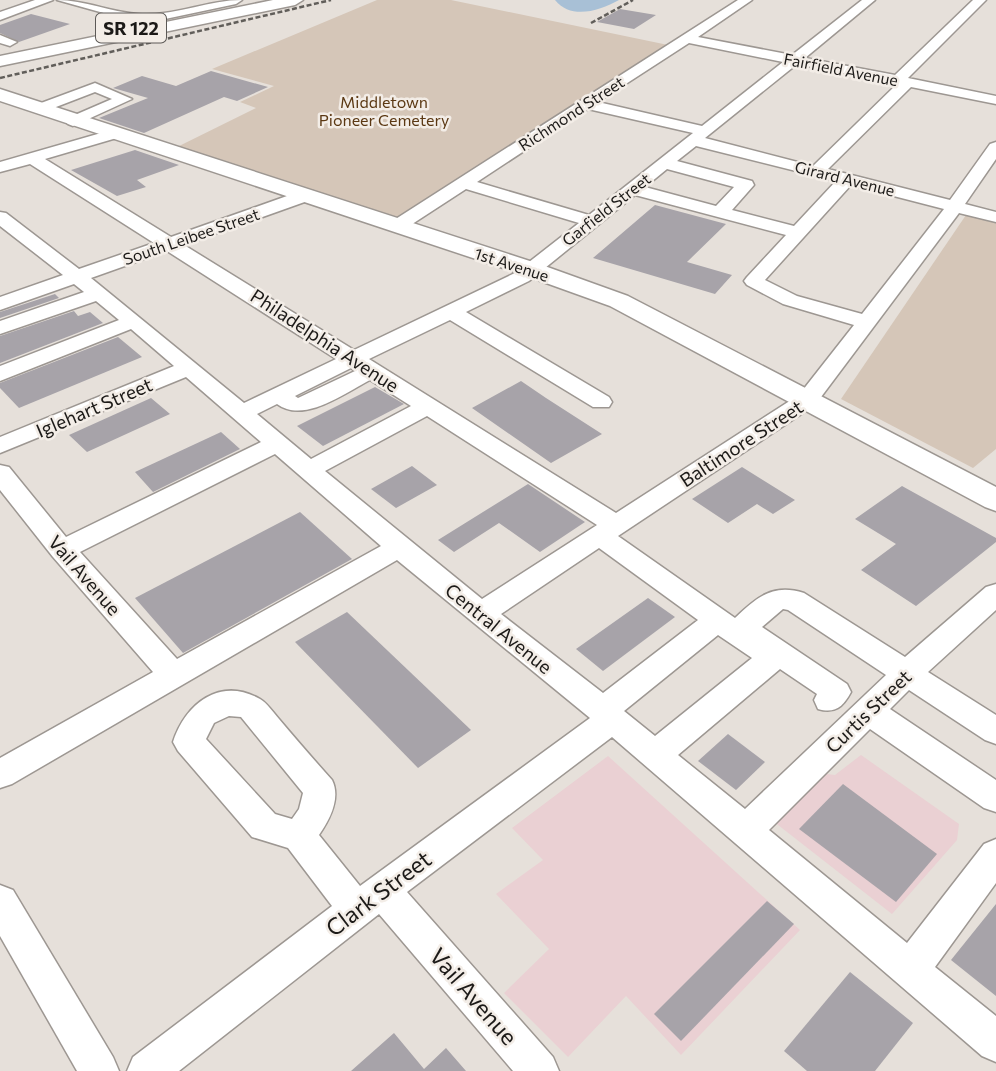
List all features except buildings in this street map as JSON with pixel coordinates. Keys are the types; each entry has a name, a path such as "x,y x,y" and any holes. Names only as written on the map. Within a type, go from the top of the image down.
{"main road":[{"name":"SR 122","path":"3,45 261,0"},
{"path":"0,61 288,2"},
{"path":"0,72 19,64 152,36 288,2"},
{"name":"1st Avenue","path":"0,95 530,269 619,302 996,500"}],"street":[{"path":"10,0 31,5"},
{"path":"0,16 47,0"},
{"path":"63,0 126,16 151,18 236,0"},
{"path":"126,16 171,0"},
{"name":"Richmond Street","path":"397,226 746,0"},
{"name":"Garfield Street","path":"241,413 522,277 869,0"},
{"path":"817,171 980,0"},
{"name":"Fairfield Avenue","path":"686,38 996,100"},
{"path":"38,109 94,87 125,99 73,121"},
{"name":"Girard Avenue","path":"585,104 817,171 996,217"},
{"path":"0,167 114,134"},
{"name":"Baltimore Street","path":"481,613 807,400 955,206 989,168 996,146"},
{"name":"Philadelphia Avenue","path":"32,158 428,406 609,530 718,621 775,656"},
{"path":"664,163 746,185 720,212"},
{"path":"848,179 754,281 776,295 867,322"},
{"path":"464,183 592,221"},
{"path":"632,189 798,233"},
{"name":"South Leibee Street","path":"87,285 170,243 307,195"},
{"name":"Central Avenue","path":"0,217 134,321 399,547 607,715 996,1042"},
{"path":"0,303 87,285"},
{"path":"0,328 87,285"},
{"path":"451,312 601,402"},
{"path":"0,374 134,321"},
{"name":"Iglehart Street","path":"0,446 188,368"},
{"path":"279,395 293,405 303,404 372,371"},
{"path":"308,470 428,406"},
{"path":"62,550 278,443"},
{"name":"Vail Avenue","path":"0,473 62,550 173,675"},
{"path":"0,774 399,547"},
{"path":"996,731 793,600 777,599 746,624 747,631 775,656 836,692 829,700 863,716 996,798"},
{"name":"Curtis Street","path":"744,832 906,674 994,600"},
{"name":"Clark Street","path":"147,1071 607,715 718,621"},
{"path":"655,755 775,656"},
{"path":"299,836 369,900"},
{"path":"910,971 996,855"},
{"name":"Vail Avenue","path":"369,900 539,1071"},
{"path":"0,902 99,1071"}],"shaded area":[{"path":"861,755 959,824 957,840 892,914 773,821 819,773 835,775"},
{"path":"608,756 800,930 681,1055 626,996 568,1057 504,993 549,949 496,894 543,860 512,828"}],"green space":[{"name":"Middletown Pioneer Cemetery","path":"377,0 451,0 673,46 397,226 169,151 256,108 240,102 274,86 212,69"},
{"path":"966,215 996,223 996,449 973,468 841,399"}],"water":[{"path":"555,0 619,0 594,10 577,12"}],"railway":[{"path":"0,78 331,0"},
{"path":"591,23 633,0"}]}
